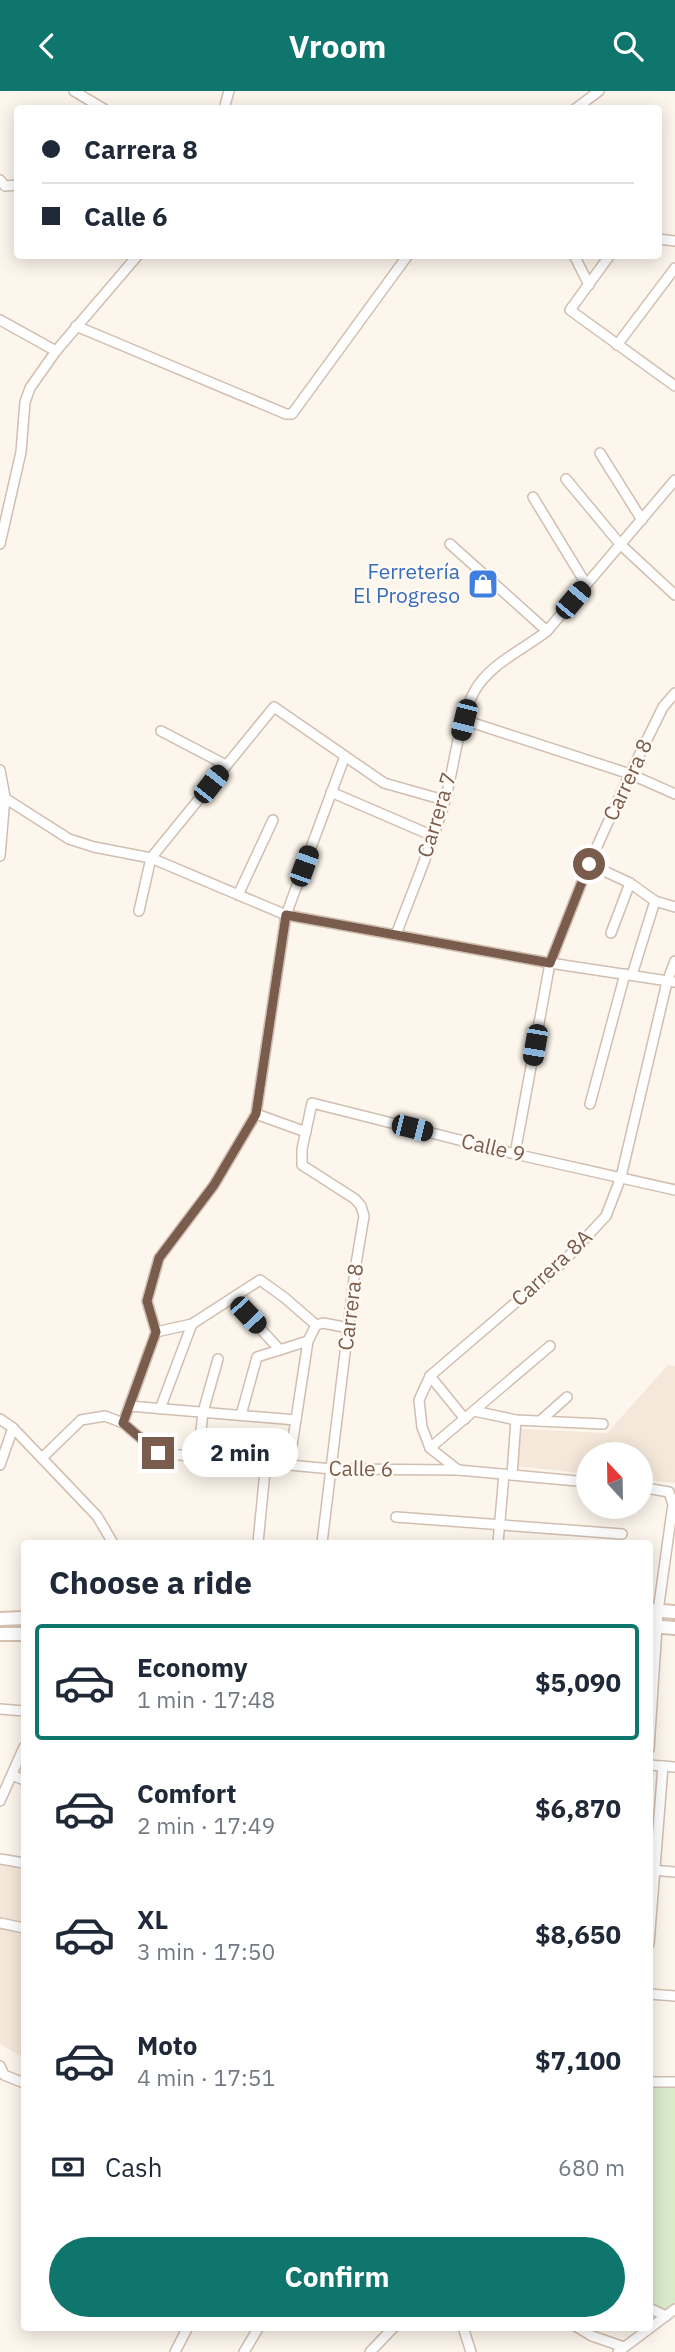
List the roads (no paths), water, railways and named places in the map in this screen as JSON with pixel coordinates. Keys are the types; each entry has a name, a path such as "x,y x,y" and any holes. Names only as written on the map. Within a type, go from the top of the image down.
{"street":[{"path":"74,91 97,105"},
{"path":"580,105 599,91"},
{"path":"0,544 22,452 25,402 30,388 76,326 135,259"},
{"path":"76,326 286,414 292,414 405,259"},
{"path":"576,259 589,285"},
{"path":"608,259 570,310 675,385"},
{"path":"617,345 675,268"},
{"path":"0,320 56,351"},
{"path":"600,453 642,520"},
{"path":"566,479 620,544 675,595"},
{"name":"Carrera 7","path":"396,935 433,836 464,720 475,691 505,659 527,647 547,631 675,480"},
{"path":"533,497 586,584"},
{"path":"450,544 547,631"},
{"name":"Carrera 8","path":"515,1154 550,963 589,864 630,774 663,707 675,693"},
{"path":"139,911 151,858 274,707 384,783 444,800"},
{"path":"464,720 630,774 675,794"},
{"path":"161,731 226,765"},
{"path":"123,1423 156,1332 147,1301 159,1258 214,1185 256,1114 286,915 345,756"},
{"path":"0,770 3,796 0,856"},
{"path":"331,792 433,836"},
{"path":"3,796 69,839 94,847 151,858 286,915 671,982"},
{"path":"238,895 273,820"},
{"path":"589,864 629,883 655,901 675,907"},
{"path":"611,933 629,883"},
{"path":"590,1104 628,975 655,901"},
{"name":"Carrera 8A","path":"430,1376 564,1262 606,1216 621,1177 675,961"},
{"name":"Carrera 8","path":"312,1103 300,1159 302,1165 355,1199 364,1216 322,1540"},
{"name":"Calle 9","path":"312,1103 515,1154 675,1190"},
{"path":"256,1114 306,1132"},
{"path":"156,1332 192,1324 258,1282 285,1298 316,1325"},
{"path":"232,1298 280,1350"},
{"path":"289,1465 308,1341 316,1325 323,1323 349,1328"},
{"path":"160,1409 192,1324"},
{"path":"241,1415 257,1357 308,1341"},
{"path":"430,1448 550,1346"},
{"path":"198,1458 203,1412 218,1359"},
{"path":"458,1470 430,1448 422,1427 419,1400 430,1376 465,1419"},
{"path":"540,1421 567,1397"},
{"path":"129,1406 296,1420"},
{"path":"474,1411 516,1420 603,1425"},
{"name":"Calle 6","path":"43,1457 81,1420 105,1416 123,1423 158,1453 332,1469 458,1470 576,1481"},
{"path":"0,1419 43,1457 96,1517 111,1540"},
{"path":"498,1540 516,1420"},
{"path":"0,1465 13,1428"},
{"path":"258,1540 265,1471"},
{"path":"653,1488 669,1492 673,1504 653,1626 675,1628"},
{"path":"396,1517 622,1534"},
{"path":"654,1610 675,1612"},
{"path":"0,1619 21,1618"},
{"path":"0,1634 21,1634"},
{"path":"0,1709 21,1711"},
{"path":"0,1801 21,1754"},
{"path":"653,1765 675,1767"},
{"path":"653,1861 663,1766"},
{"path":"12,1775 21,1779"},
{"path":"0,1859 21,1862"},
{"path":"653,1870 675,1873"},
{"path":"0,1923 21,1927"},
{"path":"653,1994 675,1996"},
{"path":"0,2066 4,2075 21,2082"},
{"path":"653,2083 675,2082"},
{"path":"653,2326 675,2309"},
{"path":"653,2310 666,2316"},
{"path":"174,2352 185,2331"},
{"path":"244,2352 257,2331"},
{"path":"370,2352 390,2331"},
{"path":"464,2331 471,2352"},
{"path":"584,2331 621,2350 646,2331"}],"place":[{"name":"Ferretería El Progreso","path":"483,584"}]}
